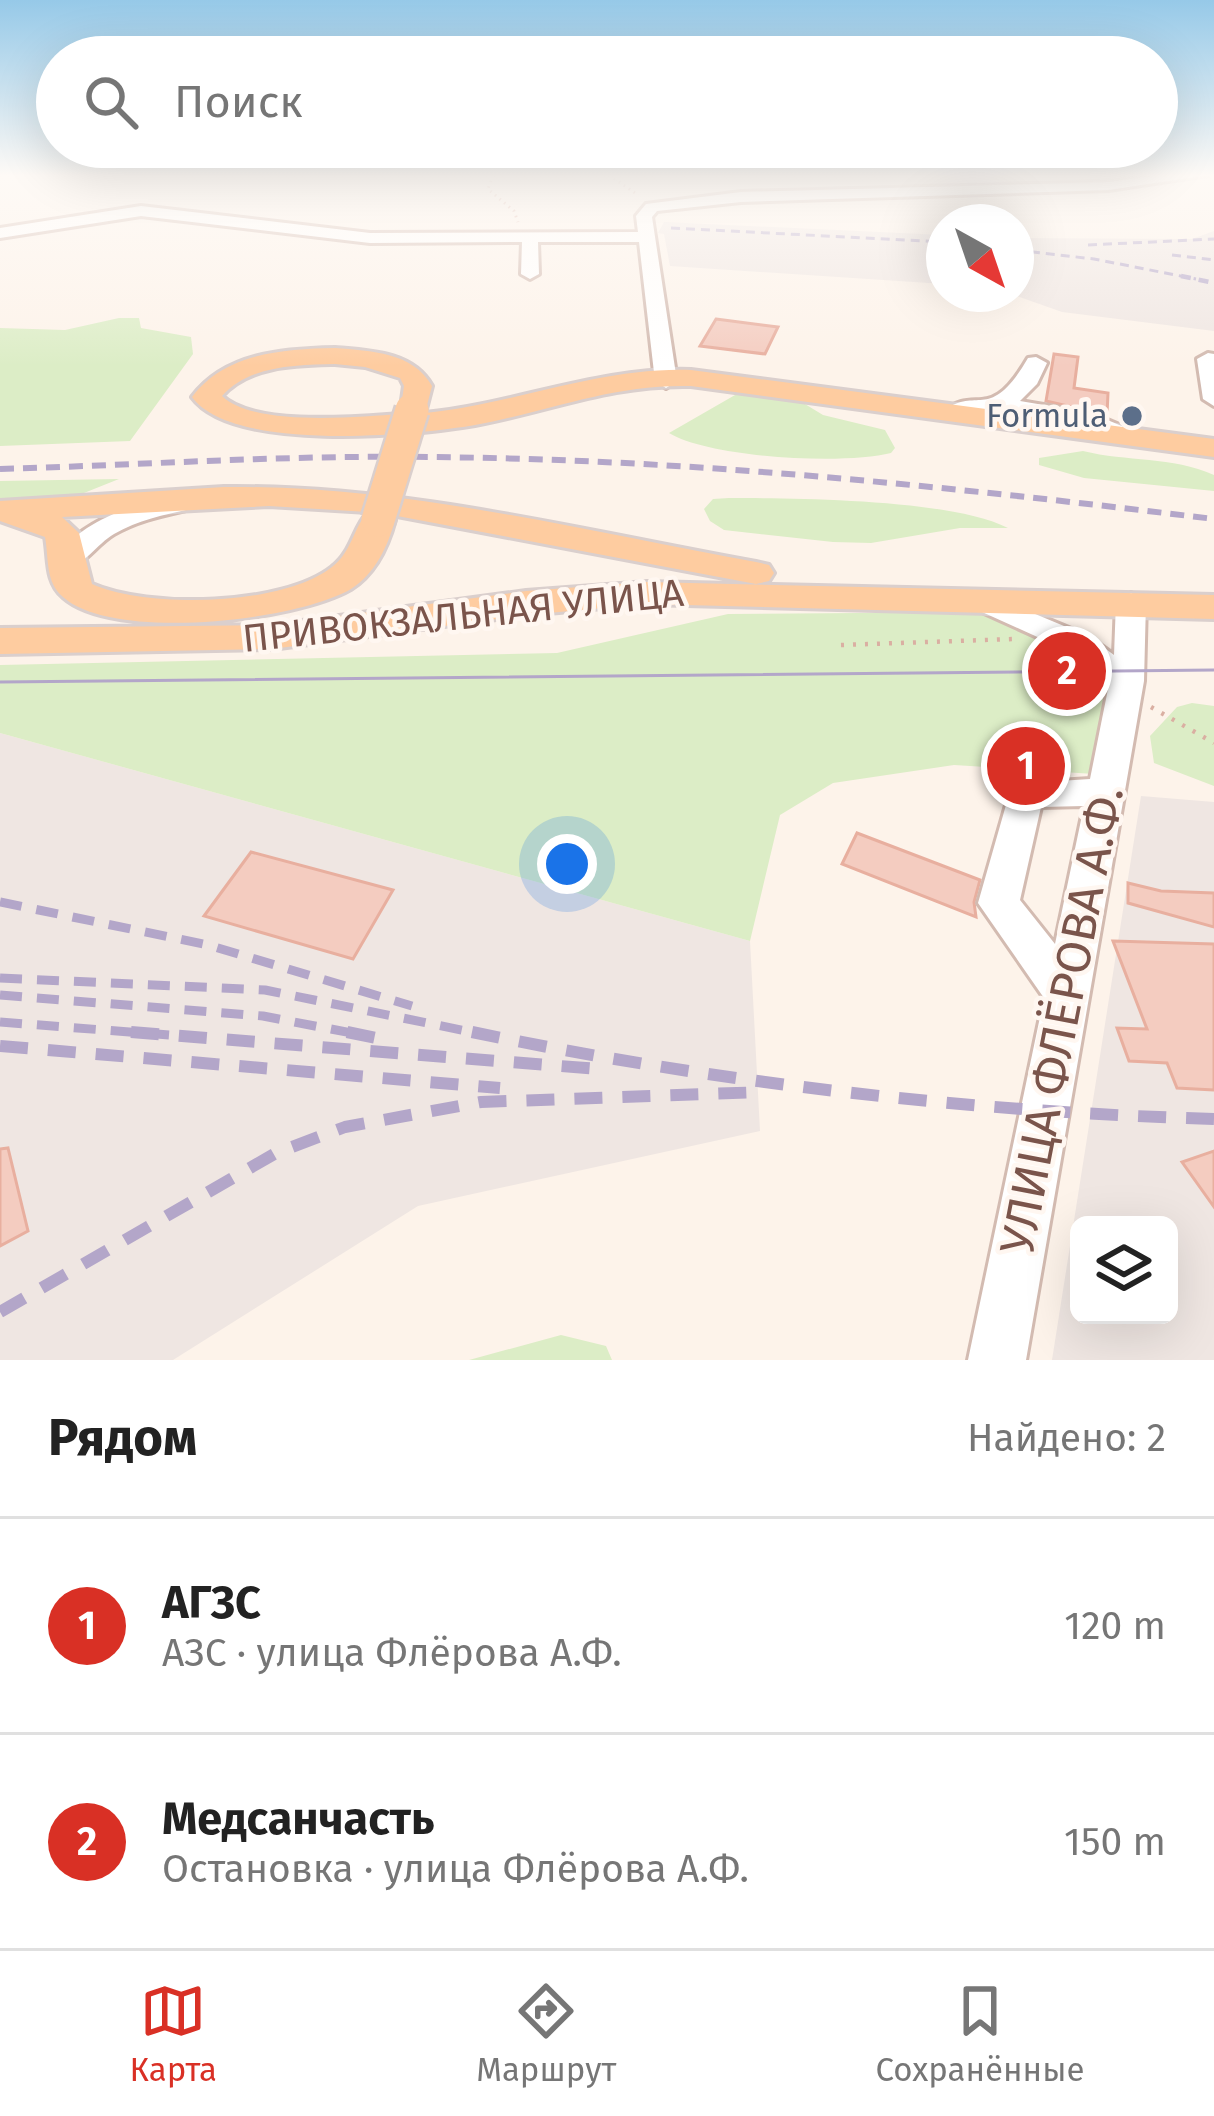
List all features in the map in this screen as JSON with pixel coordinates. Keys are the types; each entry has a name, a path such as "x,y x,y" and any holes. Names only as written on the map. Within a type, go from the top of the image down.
{"main road":[{"path":"0,620 231,616 302,606 330,595 363,573 380,549 384,520 417,410 427,380 420,370 370,354 291,355 245,363 210,379 196,398 201,411 246,427 410,428 480,420 617,385 665,379 1214,448"},
{"path":"0,513 200,499 353,500 427,509 814,583 1049,599"},
{"path":"0,513 49,524 61,533 67,579 78,592 129,608 248,608 311,595 342,578 364,556 384,520"},
{"name":"ПРИВОКЗАЛЬНАЯ УЛИЦА","path":"0,641 236,640 647,593 1049,599 1214,607"}],"street":[{"path":"530,238 530,274"},
{"path":"646,238 665,379"},
{"path":"1214,360 1208,359 1214,399"},
{"path":"1003,405 1031,374 1052,389"},
{"path":"954,412 1003,405 1094,418 1123,435"},
{"path":"66,561 81,542 110,524 200,499"},
{"path":"982,601 1077,643 1126,687"},
{"name":"УЛИЦА ФЛЁРОВА А.Ф.","path":"997,1360 1126,687 1131,602"},
{"path":"1066,994 999,903 1025,794 1106,792"}],"path":[{"path":"841,644 1024,639"},
{"path":"1126,687 1214,742"}],"shaded area":[{"path":"665,238 926,238 926,283 670,266"},
{"path":"1034,238 1214,238 1214,331 1062,312 1034,302"},
{"path":"0,733 750,941 760,1131 418,1206 173,1360 0,1360"},
{"path":"1141,796 1214,802 1214,1360 1052,1360 1070,1246 1070,1324 1178,1324 1178,1216 1075,1216"}],"green space":[{"path":"139,318 141,328 191,337 193,354 130,441 0,446 0,328 65,330"},
{"path":"742,391 800,401 823,415 885,430 895,448 870,457 778,457 714,448 669,433"},
{"path":"1083,451 1198,469 1214,475 1214,491 1084,478 1039,465 1039,458"},
{"path":"119,479 74,497 0,503 0,481"},
{"path":"713,499 913,506 982,518 1008,528 960,528 871,543 833,542 724,530 710,521 704,509"},
{"path":"990,612 1115,687 1094,774 954,765 833,783 780,815 750,941 0,733 0,665 557,653 728,614"},
{"path":"1214,706 1214,786 1154,763 1150,736 1177,707"},
{"path":"561,1335 606,1346 612,1360 469,1360"}],"building":[{"path":"716,319 778,327 765,354 700,346"},
{"path":"1054,354 1078,357 1074,388 1108,393 1107,415 1046,401"},
{"path":"857,833 980,880 974,902 976,917 842,864"},
{"path":"251,852 393,890 353,959 204,916"},
{"path":"1128,883 1161,891 1214,893 1214,927 1128,903"},
{"path":"1113,941 1214,944 1214,1090 1177,1088 1167,1063 1129,1061 1117,1028 1147,1029"},
{"path":"8,1148 28,1231 0,1246 0,1149"},
{"path":"1214,1151 1214,1207 1182,1162"}],"tram line":[{"path":"0,682 1214,670"}],"railway":[{"path":"875,238 926,241"},
{"path":"1088,245 1214,239"},
{"path":"1034,252 1185,277"},
{"path":"1172,255 1214,260"},
{"path":"1185,277 1196,279"},
{"path":"1185,277 1214,283"},
{"path":"0,469 320,457 624,463 821,477 1214,519"},
{"path":"0,902 208,945 412,1006"},
{"path":"0,978 265,990 486,1035"},
{"path":"0,995 263,1016 355,1034"},
{"path":"0,1022 164,1035"},
{"path":"131,1032 164,1035"},
{"path":"347,1032 355,1034"},
{"path":"472,1032 655,1066 841,1092 1214,1119"},
{"path":"355,1034 362,1035"},
{"path":"355,1034 376,1038"},
{"path":"164,1035 169,1035"},
{"path":"164,1035 598,1069"},
{"path":"0,1046 500,1088"},
{"path":"0,1312 276,1153 345,1127 481,1102 764,1092"}],"place":[{"name":"Formula","path":"1132,416"},
{"name":"Медсанчасть","path":"1067,671"},
{"name":"АГЗС","path":"1026,766"}]}
